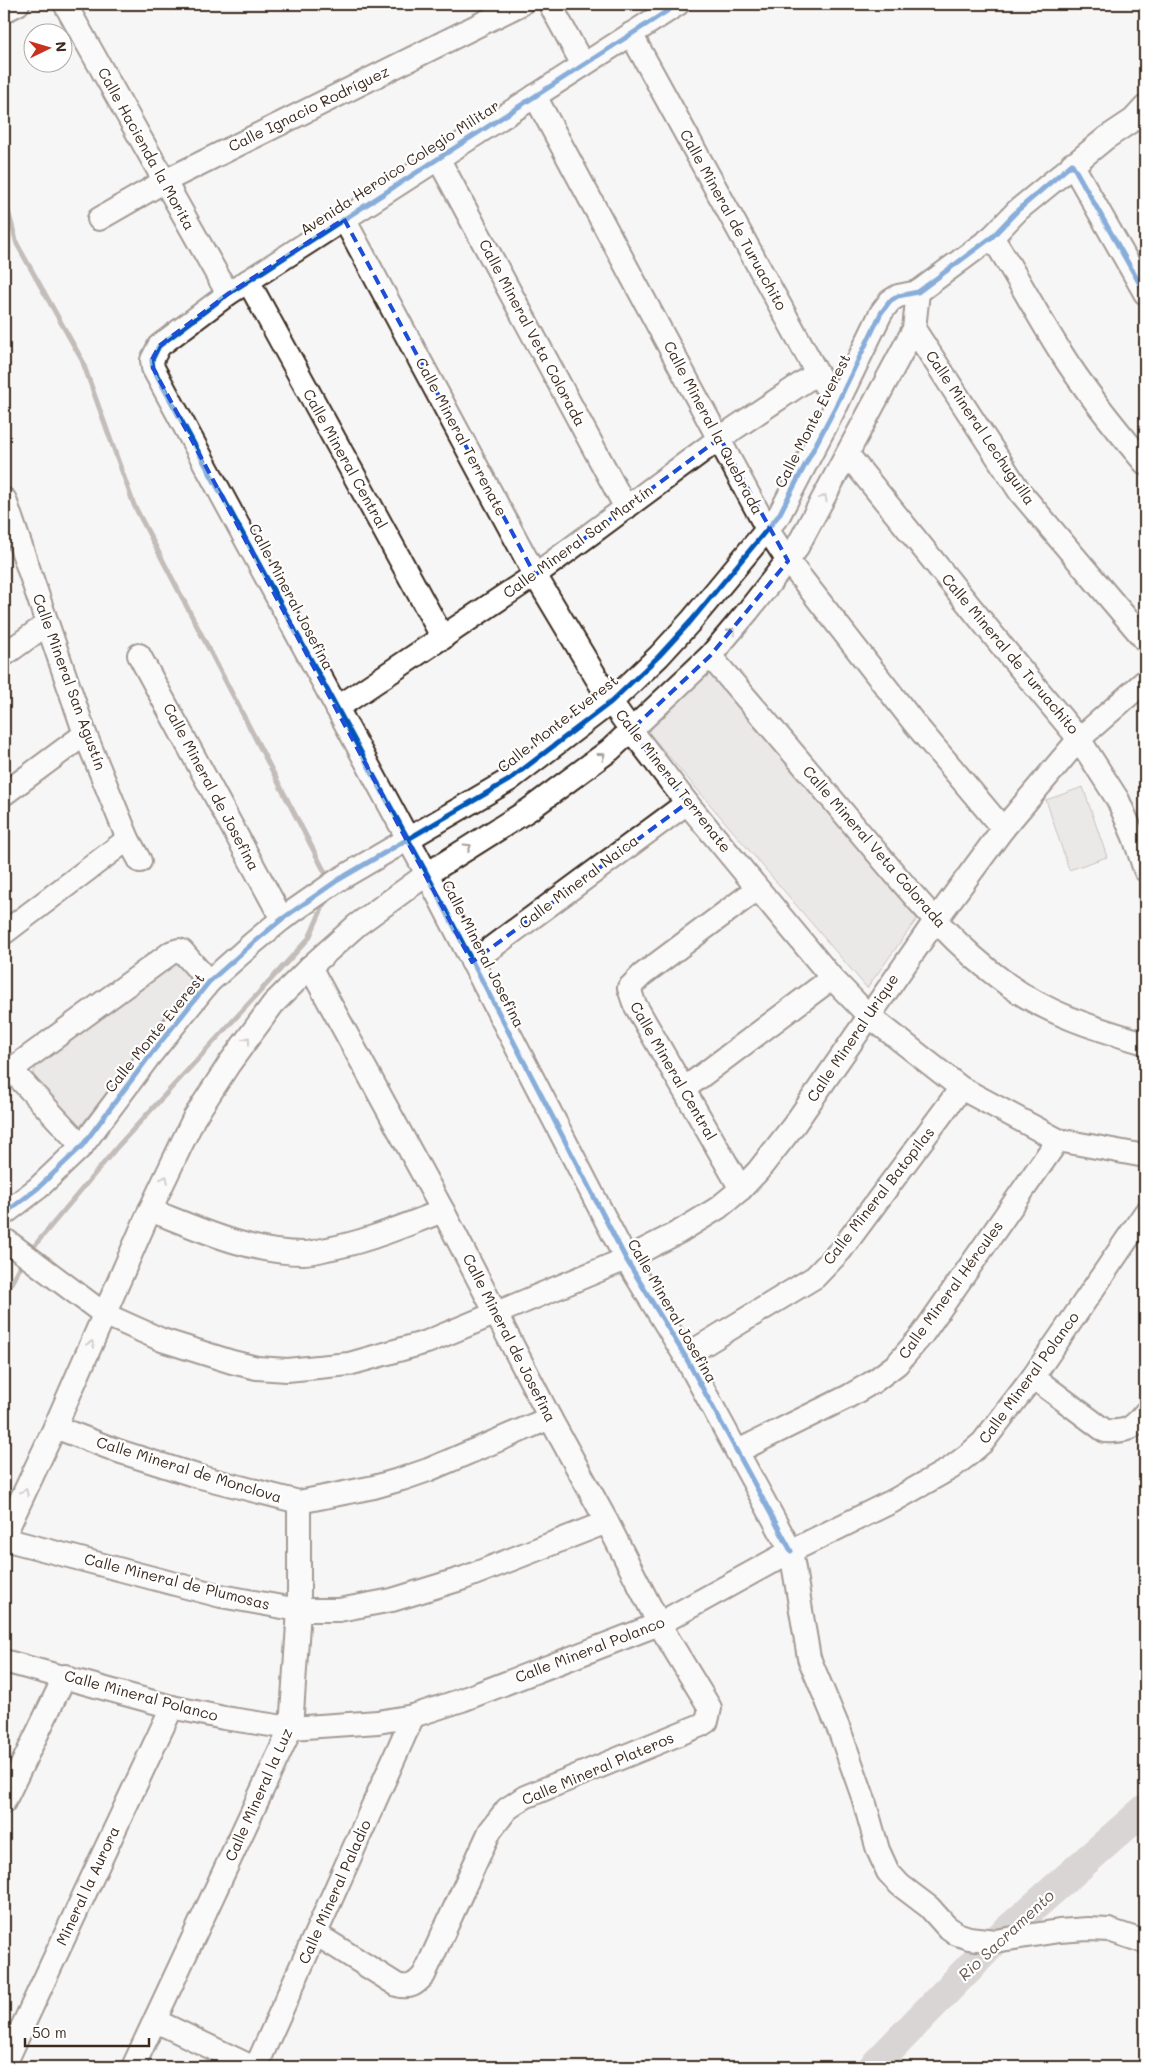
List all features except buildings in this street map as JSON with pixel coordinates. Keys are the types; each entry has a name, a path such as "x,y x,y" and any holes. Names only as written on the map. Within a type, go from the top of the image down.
{"street":[{"path":"4,11 18,4"},
{"name":"Calle Hacienda la Morita","path":"65,4 228,294"},
{"name":"Calle Ignacio Rodríguez","path":"99,218 164,181 520,4"},
{"path":"550,4 583,65"},
{"name":"Avenida Heroico Colegio Militar","path":"153,368 152,360 159,346 228,294 678,4"},
{"name":"Calle Mineral de Turuachito","path":"631,34 818,373 837,404"},
{"name":"Calle Mineral la Quebrada","path":"535,96 720,438 767,529 788,561 915,724 1003,829"},
{"name":"Calle Monte Everest","path":"4,1214 38,1188 82,1146 151,1054 209,982 282,919 330,885 509,780 611,702 659,656 778,515 837,404 881,313 890,301 898,296 918,292 992,237 1018,210 1072,164 1133,120 1145,107"},
{"name":"Calle Mineral Veta Colorada","path":"438,158 626,508"},
{"path":"1072,164 1145,293"},
{"name":"Calle Mineral Terrenate","path":"344,219 535,575 611,702 686,802 722,844 757,890 832,978 868,1015 961,1088 1058,1140 1145,1156"},
{"path":"992,237 1010,264 1061,352 1097,404 1145,463"},
{"name":"Calle Mineral Central","path":"248,281 443,638"},
{"path":"4,1538 150,1210 194,1118 229,1064 273,1004 310,967 357,925 427,874 530,809 610,750 710,656 795,551 914,329 918,292"},
{"name":"Calle Mineral Lechuguilla","path":"914,329 1020,492 1145,640"},
{"name":"Calle Mineral Josefina","path":"153,368 427,874 626,1259 685,1356 792,1551 809,1658 840,1732 863,1797 878,1850 888,1872 900,1885 929,1907 946,1926 957,1934 969,1938 995,1941 1058,1931 1109,1930 1145,1942"},
{"name":"Calle Mineral San Martín","path":"338,708 535,575 720,438 818,373"},
{"name":"Calle Mineral de Turuachito","path":"848,455 1079,739 1118,800 1134,837 1145,870"},
{"name":"Calle Mineral San Agustín","path":"5,500 9,530 47,624 85,734 128,838 140,861"},
{"path":"4,655 47,624"},
{"name":"Calle Mineral de Josefina","path":"139,656 282,919"},
{"name":"Calle Mineral Veta Colorada","path":"710,656 934,921 982,965 1008,985 1034,1001 1082,1024 1145,1043"},
{"name":"Calle Mineral Urique","path":"19,1250 104,1314 162,1340 257,1368 287,1370 349,1364 427,1342 626,1259 710,1213 741,1189 794,1126 934,921 1003,829 1079,739 1145,681"},
{"path":"4,794 85,734"},
{"name":"Calle Mineral Naica","path":"472,962 686,802"},
{"path":"4,934 128,838"},
{"name":"Calle Mineral Central","path":"741,1189 634,1002 629,988 642,975 757,890"},
{"path":"82,1146 20,1081 14,1068 172,952 179,950 209,982"},
{"name":"Calle Mineral de Josefina","path":"310,967 443,1211 659,1624 710,1708"},
{"path":"684,1089 832,978"},
{"name":"Calle Mineral Batopilas","path":"685,1356 815,1277 841,1250 961,1088"},
{"name":"Calle Mineral Hércules","path":"738,1451 849,1396 873,1382 897,1364 928,1326 1058,1140"},
{"path":"150,1210 221,1238 272,1250 305,1253 342,1247 367,1240 443,1211"},
{"name":"Calle Mineral Polanco","path":"4,1661 65,1676 172,1707 224,1718 291,1728 378,1722 413,1716 462,1700 659,1624 792,1551 893,1501 951,1468 983,1442 1033,1377 1145,1213"},
{"path":"1033,1377 1105,1432 1124,1430 1134,1426 1145,1413"},
{"name":"Calle Mineral de Monclova","path":"55,1427 118,1451 197,1476 299,1502 374,1487 402,1479 428,1470 550,1418"},
{"name":"Calle Mineral la Luz","path":"134,2067 291,1728 299,1610 299,1502"},
{"name":"Calle Mineral de Plumosas","path":"4,1538 220,1596 299,1610 339,1610 392,1600 464,1578 607,1522"},
{"path":"4,1802 65,1676"},
{"name":"Mineral la Aurora","path":"4,2066 172,1707"},
{"name":"Calle Mineral Plateros","path":"316,1934 392,1982 408,1987 416,1984 424,1975 490,1831 507,1809 526,1797 701,1725 707,1721 710,1708"},
{"name":"Calle Mineral Paladio","path":"256,2067 413,1716"},
{"path":"156,2021 252,2067"}],"highlighted area":[{"path":"344,219 535,575 720,438 788,561 710,656 631,730 687,803 472,962 153,368 152,360 159,346 228,294"}],"shaded area":[{"path":"712,671 917,919 867,988 648,732"},
{"path":"1083,787 1107,857 1069,870 1046,800"},
{"path":"172,964 184,966 192,973 192,984 81,1125 73,1125 33,1074 39,1061"}],"waterway":[{"path":"4,196 17,244 82,360 134,505 329,880"},
{"path":"30,1251 118,1146 309,938 327,897"},
{"path":"4,1296 24,1260"},
{"name":"Rio Sacramento","path":"873,2067 995,1941 1145,1809"}],"cycle path":[{"path":"678,4 228,294 159,346 152,360 153,368 427,874 626,1259 685,1356 791,1551"},
{"path":"4,1214 38,1188 82,1146 151,1054 209,982 253,943 282,919 338,880 509,780 611,702 659,656 691,621 779,515 837,404 881,313 890,301 898,296 918,292 992,237 1018,210 1072,164 1145,293"}]}
